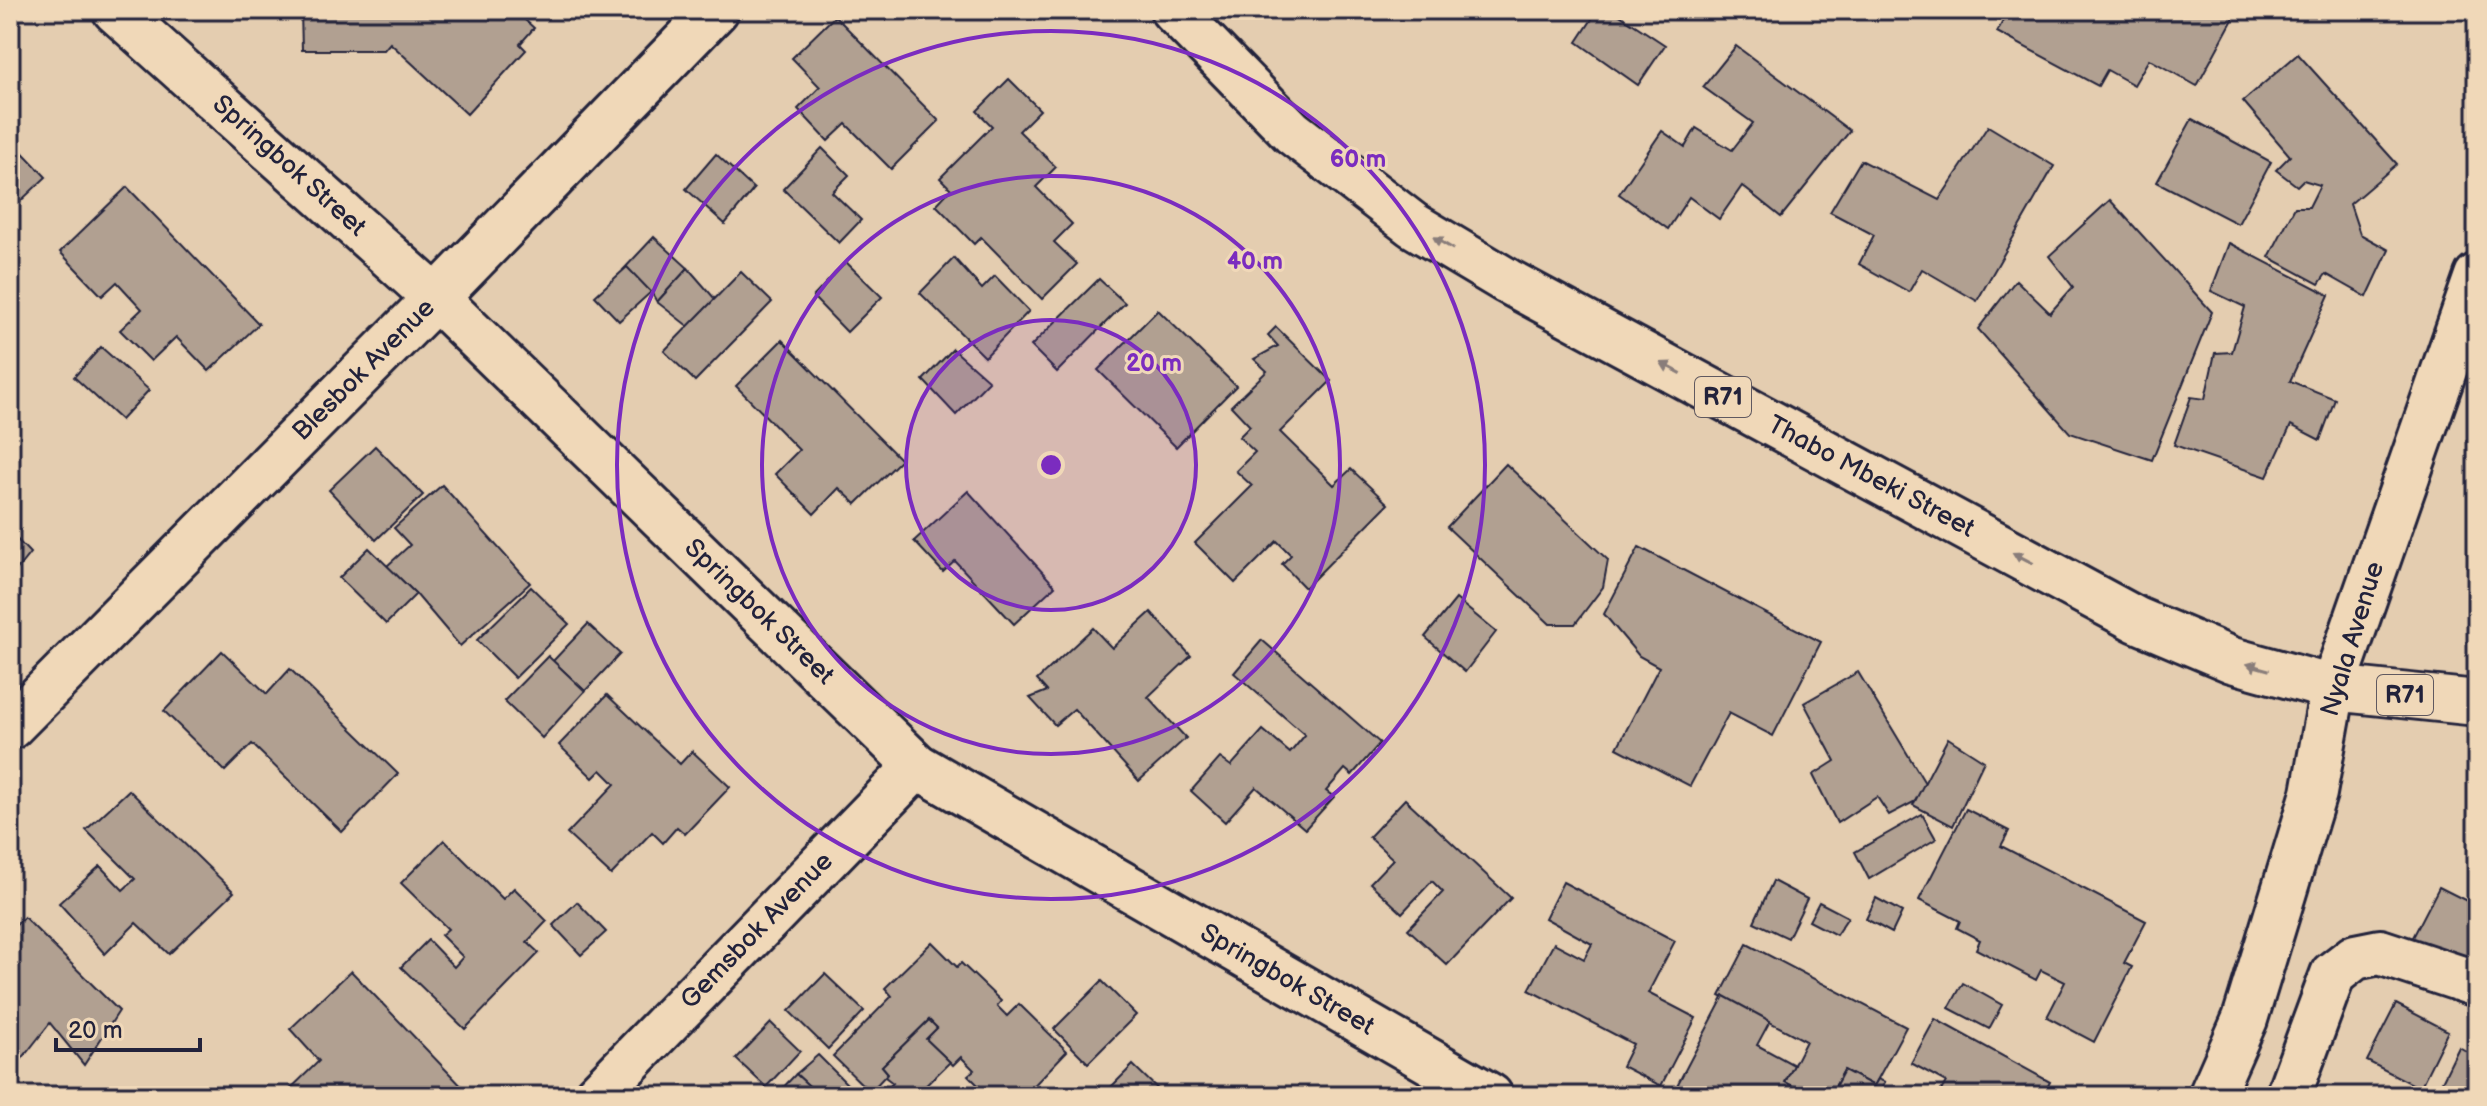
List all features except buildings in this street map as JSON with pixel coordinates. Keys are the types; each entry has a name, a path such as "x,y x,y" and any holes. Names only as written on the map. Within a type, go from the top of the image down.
{"street":[{"name":"Springbok Street","path":"115,10 436,298 917,766 1445,1085 1490,1096"},
{"name":"Blesbok Avenue","path":"10,727 436,298 716,10"},
{"name":"Thabo Mbeki Street","path":"1173,10 1292,132 1413,225 1507,281 2137,620 2232,660 2333,688 2477,703"},
{"name":"Nyala Avenue","path":"2211,1096 2245,1019 2314,793 2333,688 2477,276"},
{"name":"Gemsbok Avenue","path":"596,1096 917,766"},
{"path":"2288,1096 2333,974 2355,957 2380,952 2477,984"}]}
